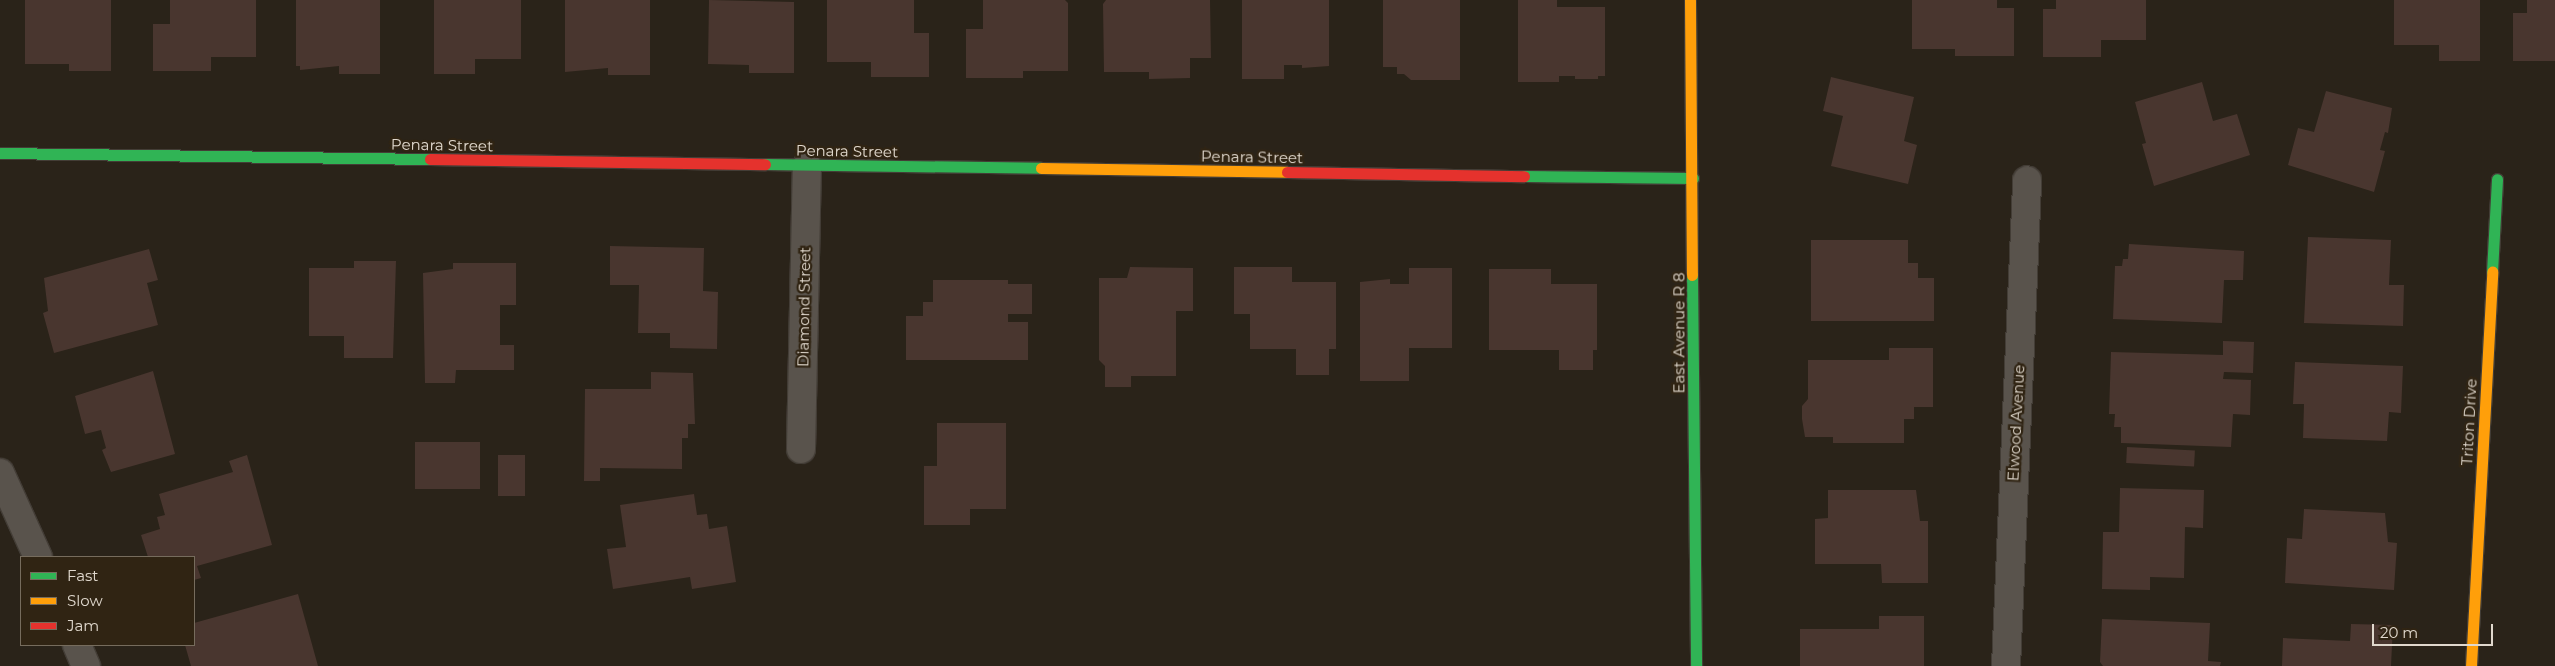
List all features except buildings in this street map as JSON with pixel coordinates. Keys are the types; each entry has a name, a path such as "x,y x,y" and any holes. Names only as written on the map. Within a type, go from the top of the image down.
{"street":[{"name":"East Avenue R 8","path":"1690,0 1696,666"},
{"name":"Penara Street","path":"0,153 1693,178"},
{"name":"Diamond Street","path":"801,449 807,166"},
{"name":"Triton Drive","path":"2471,666 2496,179"},
{"name":"Elwood Avenue","path":"2006,666 2027,180"},
{"path":"0,473 38,556"},
{"path":"77,646 86,666"}],"traffic: fast":[{"path":"0,153 430,159"},
{"path":"765,164 1041,168"},
{"path":"1524,176 1693,178"},
{"path":"2492,272 2497,179"},
{"path":"1692,275 1696,666"}],"traffic: slow":[{"path":"1690,0 1692,275"},
{"path":"1041,168 1287,172"},
{"path":"2471,666 2492,272"}],"traffic: jam":[{"path":"430,159 765,164"},
{"path":"1287,172 1524,176"}]}
